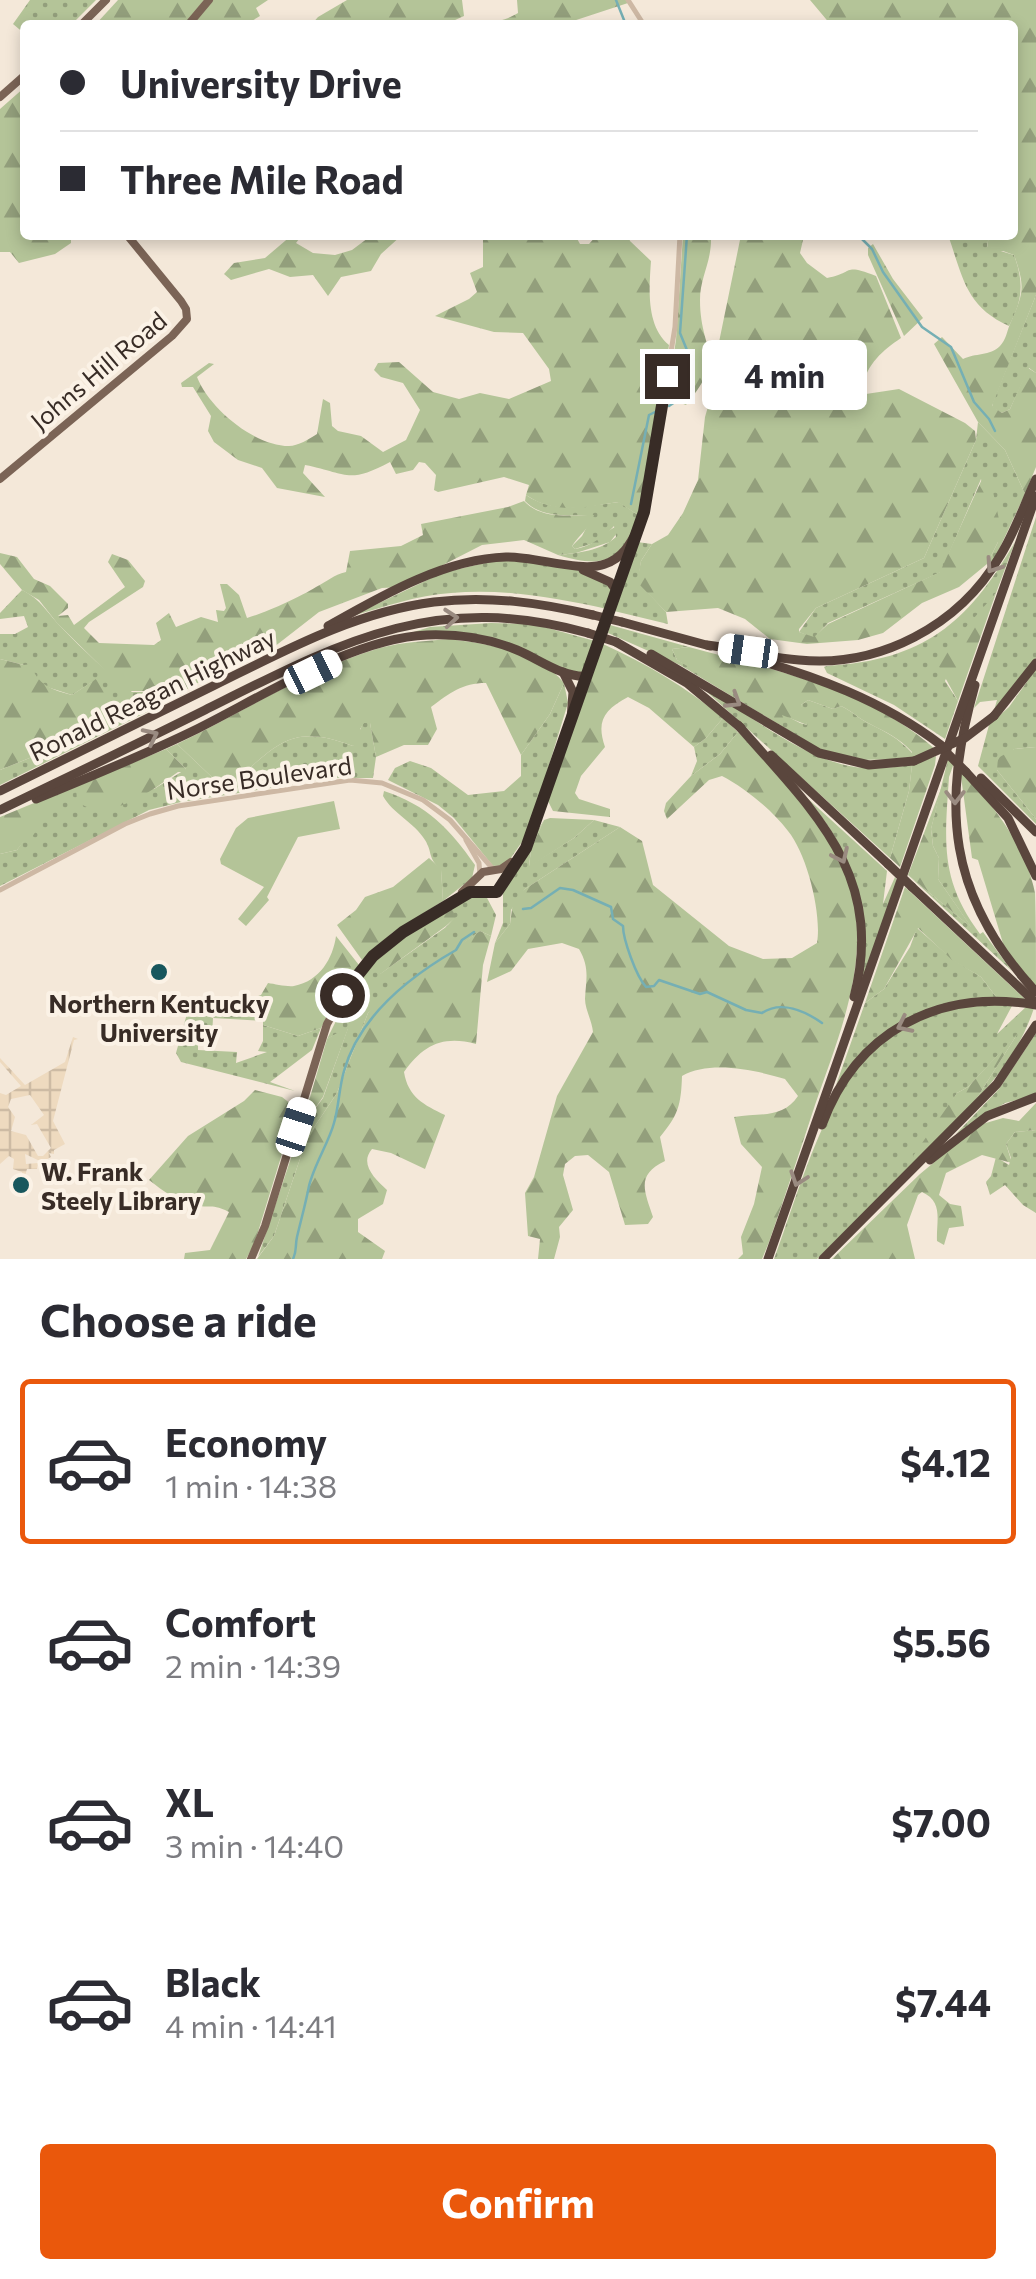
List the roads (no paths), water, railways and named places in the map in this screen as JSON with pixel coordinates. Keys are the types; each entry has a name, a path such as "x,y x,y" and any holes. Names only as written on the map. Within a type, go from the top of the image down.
{"highway":[{"path":"707,645 800,661 831,661 883,651 914,638 952,612 988,576 1036,479"},
{"path":"768,1259 1036,496"},
{"path":"299,644 336,622 456,565 500,557 598,567 624,552 640,525"},
{"path":"562,562 604,578 617,591"},
{"name":"Ronald Reagan Highway","path":"0,791 299,644 355,621 438,601 509,600 622,622 791,669 842,688 886,710 940,746 1002,796 1036,832"},
{"name":"Ronald Reagan Highway","path":"0,810 296,665 384,630 436,619 476,616 522,619 616,642"},
{"path":"988,634 958,762 956,831 964,870 980,914 1036,1004"},
{"path":"0,810 146,753 338,660 392,640 428,635 470,637 587,676"},
{"path":"616,642 675,675 738,725 912,887 1036,992"},
{"path":"616,642 684,670 819,752 868,765 914,761 965,738 994,716 1036,663"},
{"path":"561,670 572,686 572,720"},
{"path":"738,725 818,817 849,874 859,911 861,955 841,1054"},
{"path":"967,769 1008,818 1036,876"},
{"path":"808,1149 844,1076 885,1034 940,1010 998,1002 1036,1004"},
{"path":"1022,1048 1036,1013"},
{"path":"822,1259 984,1097 1036,1025"},
{"path":"889,1194 977,1122 1036,1097"}],"main road":[{"path":"86,20 106,0"},
{"path":"192,20 209,0"},
{"path":"0,97 20,79"},
{"name":"Johns Hill Road","path":"0,479 172,336 187,319 181,301 131,240"},
{"path":"447,904 470,892 494,893 526,848 617,591"},
{"path":"251,1259 334,1008 354,977 378,951 479,877 513,860 539,811"},
{"path":"494,870 502,882"},
{"path":"479,877 483,892"}],"street":[{"path":"617,591 648,494 674,327 680,240"},
{"name":"Norse Boulevard","path":"0,890 150,814 178,806 342,781 374,782 415,795 444,815 494,870"},
{"name":"Norse Boulevard","path":"465,838 479,863 479,877"}],"waterway":[{"path":"616,0 624,20"},
{"path":"669,406 675,402 691,360 680,333 687,240"},
{"path":"863,240 922,327 951,347 974,402 995,431"},
{"path":"631,504 649,415 655,412"},
{"path":"523,909 531,908 560,888 573,890 611,907 613,919 623,926 631,957 646,987 659,980 700,994 707,992 746,1010 762,1013 777,1007 793,1009 822,1023"},
{"path":"293,1259 311,1178 334,1123 351,1051 388,1000 474,932"}],"place":[{"name":"Northern Kentucky University","path":"159,972"},
{"name":"W. Frank Steely Library","path":"21,1185"}]}
